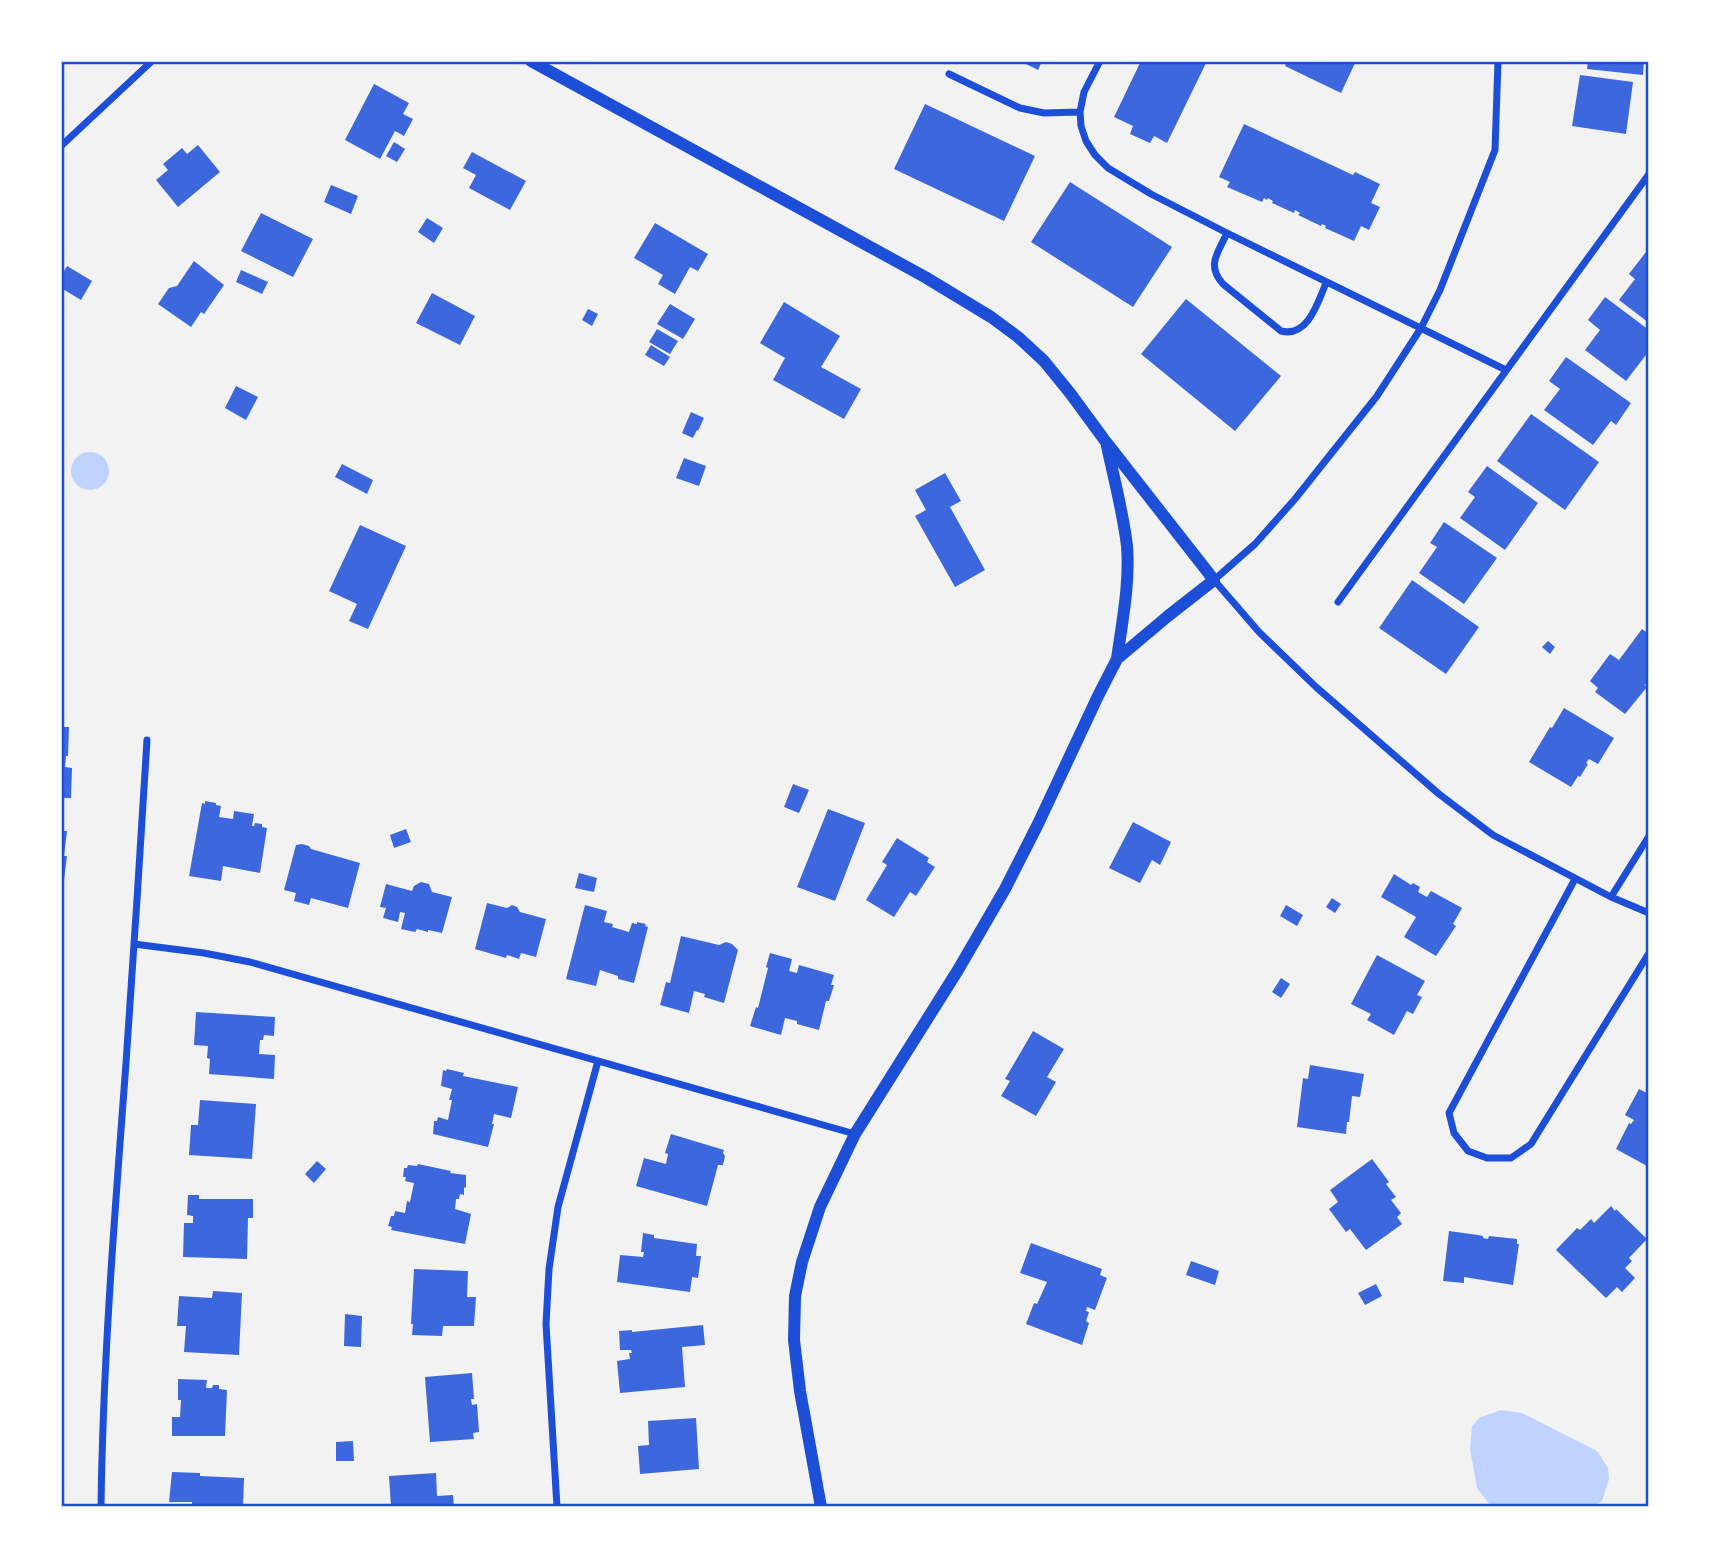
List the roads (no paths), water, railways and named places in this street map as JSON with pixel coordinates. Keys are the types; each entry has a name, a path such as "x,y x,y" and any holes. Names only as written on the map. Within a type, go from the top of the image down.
{"street":[{"path":"63,143 152,61"},
{"path":"531,61 914,270 991,317 1044,361 1214,580 1259,632 1316,687 1439,794 1493,835 1575,879 1649,914"},
{"path":"1100,61 1084,92 1080,112 1081,126 1086,141 1108,168 1151,194 1227,233 1506,370"},
{"path":"1117,659 1255,544 1295,499 1377,396 1421,328 1440,290 1495,150 1498,61"},
{"path":"949,74 1020,108 1044,113 1080,112"},
{"path":"1338,602 1649,174"},
{"path":"1227,233 1215,259 1213,267 1216,277 1281,331 1288,333 1301,328 1310,318 1326,283"},
{"path":"821,1507 800,1391 794,1340 795,1296 802,1262 820,1207 855,1135 1005,889 1117,659 1127,582 1127,547 1106,442"},
{"path":"101,1507 108,1303 146,740"},
{"path":"1611,897 1649,836"},
{"path":"1575,879 1449,1112 1454,1133 1468,1151 1487,1158 1511,1158 1531,1144 1649,953"},
{"path":"134,944 250,962 855,1135"},
{"path":"557,1507 546,1324 549,1269 558,1208 598,1061"}],"water":[{"path":"90,452 104,457 109,471 104,485 90,490 76,485 71,471 76,457"},
{"path":"1501,1410 1522,1413 1597,1451 1608,1468 1609,1479 1602,1501 1592,1507 1490,1505 1477,1488 1470,1449 1472,1426 1479,1418"}]}
